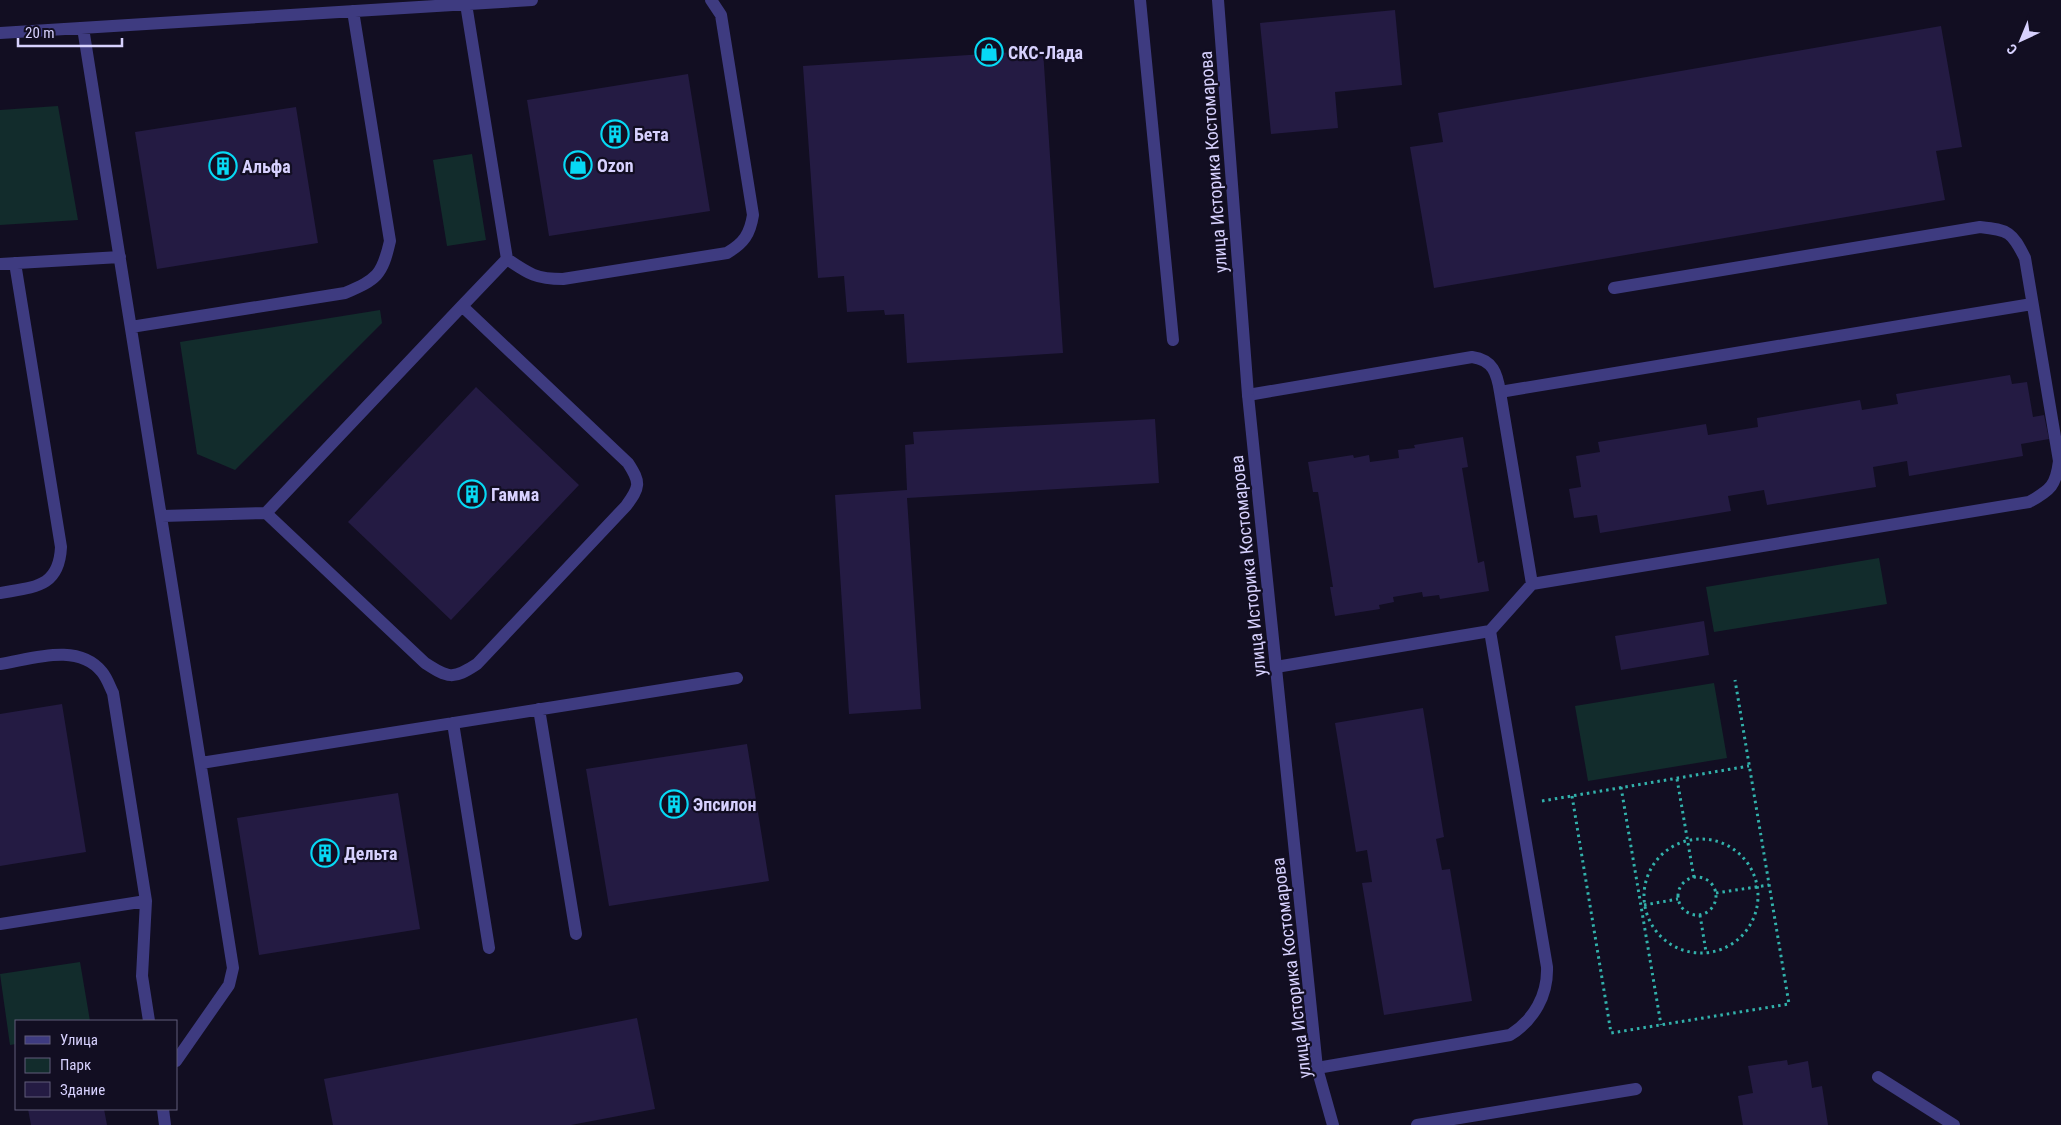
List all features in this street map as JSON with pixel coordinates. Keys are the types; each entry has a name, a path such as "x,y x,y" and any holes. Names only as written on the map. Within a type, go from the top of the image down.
{"street":[{"path":"0,33 532,0"},
{"path":"466,4 507,258 523,270 543,279 563,279 727,253 740,246 750,233 753,215 721,15 711,0"},
{"path":"1140,0 1172,340"},
{"name":"улица Историка Костомарова","path":"1218,0 1248,394 1317,1068 1333,1125"},
{"path":"131,328 345,293 369,283 385,265 390,241 352,11"},
{"path":"83,28 233,968 229,985 178,1057"},
{"path":"1276,667 1490,631 1532,584 2029,502 2046,493 2056,480 2058,461 2025,258 2015,238 2001,229 1980,227 1614,288"},
{"path":"0,264 120,258"},
{"path":"162,516 266,513 507,258"},
{"path":"0,593 34,587 50,579 60,566 61,547 15,264"},
{"path":"1500,392 2032,304"},
{"path":"266,513 425,663 445,676 461,675 477,664 626,506 637,492 638,478 628,463 462,306"},
{"path":"1248,394 1472,358 1482,359 1492,366 1498,375 1532,584"},
{"path":"1317,1068 1497,1038 1520,1029 1529,1019 1545,994 1548,980 1490,631"},
{"path":"0,664 61,654 84,659 102,672 112,693 146,901 142,976 149,1020"},
{"path":"201,763 737,678"},
{"path":"539,709 576,934"},
{"path":"453,723 489,948"},
{"path":"0,924 146,901"},
{"path":"1878,1077 1954,1125"},
{"path":"1417,1125 1636,1089"},
{"path":"163,1110 166,1125"}],"path":[{"path":"1572,796 1611,1033 1789,1004 1735,680"},
{"path":"1519,804 1749,766"},
{"path":"1677,778 1694,878"},
{"path":"1621,787 1661,1025"},
{"path":"1709,839 1726,845 1741,855 1751,869 1757,886 1757,904 1752,921 1741,936 1727,946 1706,952 1692,952 1675,947 1661,936 1650,922 1642,905 1644,887 1649,870 1660,855 1674,845 1688,841 1709,839"},
{"path":"1694,878 1704,878 1712,884 1716,893 1715,903 1709,911 1700,915 1690,914 1682,908 1678,899 1679,890 1685,882 1694,878"},
{"path":"1716,893 1769,885"},
{"path":"1642,905 1678,899"},
{"path":"1700,915 1706,952"}],"green space":[{"path":"58,106 78,220 0,225 0,110"},
{"path":"472,154 486,240 447,246 433,160"},
{"path":"380,310 382,323 235,470 197,454 180,342"},
{"path":"1879,558 1887,604 1714,632 1706,587"},
{"path":"1714,683 1727,758 1588,781 1575,706"},
{"path":"80,962 90,1020 15,1020 15,1044 10,1045 0,974"}],"building":[{"path":"1395,10 1402,85 1335,92 1338,128 1271,134 1260,23"},
{"path":"1941,26 1962,147 1936,151 1945,200 1434,288 1410,147 1443,142 1438,113"},
{"path":"1043,50 1063,353 907,363 904,314 885,315 884,310 847,312 844,276 818,278 803,66"},
{"name":"Бета","path":"688,74 710,211 549,236 527,100"},
{"name":"Альфа","path":"296,107 318,243 157,269 135,132"},
{"path":"2010,375 2012,384 2027,382 2033,417 2044,415 2049,439 2021,444 2023,456 1909,476 1907,461 1873,467 1876,487 1767,505 1764,490 1728,496 1731,511 1600,533 1597,515 1574,518 1569,489 1581,487 1576,456 1600,452 1598,442 1706,424 1708,435 1758,427 1757,418 1860,400 1862,410 1898,404 1896,394"},
{"name":"Гамма","path":"476,387 579,485 451,620 348,522"},
{"path":"1155,419 1159,483 907,498 921,709 849,714 835,495 907,490 905,445 914,444 913,432"},
{"path":"1463,437 1468,467 1462,468 1478,563 1484,561 1489,591 1440,599 1439,595 1423,597 1422,592 1393,597 1394,602 1379,605 1380,609 1335,616 1330,587 1333,587 1318,492 1313,492 1308,462 1353,455 1354,458 1369,455 1370,462 1399,458 1398,450 1415,448 1414,445"},
{"path":"1704,621 1709,655 1621,670 1615,636"},
{"path":"62,704 86,852 0,866 0,714"},
{"path":"1423,708 1444,837 1436,839 1442,870 1450,869 1472,1001 1384,1015 1362,883 1372,882 1367,850 1356,852 1335,723"},
{"name":"Эпсилон","path":"747,744 769,881 609,906 586,769"},
{"name":"Дельта","path":"398,793 420,929 259,955 237,818"},
{"path":"637,1018 655,1109 571,1125 333,1125 324,1079"},
{"path":"1787,1060 1788,1065 1808,1061 1812,1088 1822,1086 1828,1125 1743,1125 1738,1096 1753,1093 1748,1066"},
{"path":"28,1110 104,1110 107,1125 31,1125"}],"place":[{"name":"СКС-Лада","path":"989,52"},
{"name":"Бета","path":"615,134"},
{"name":"Ozon","path":"578,165"},
{"name":"Альфа","path":"223,166"},
{"name":"Гамма","path":"472,494"},
{"name":"Эпсилон","path":"674,804"},
{"name":"Дельта","path":"325,853"}]}
